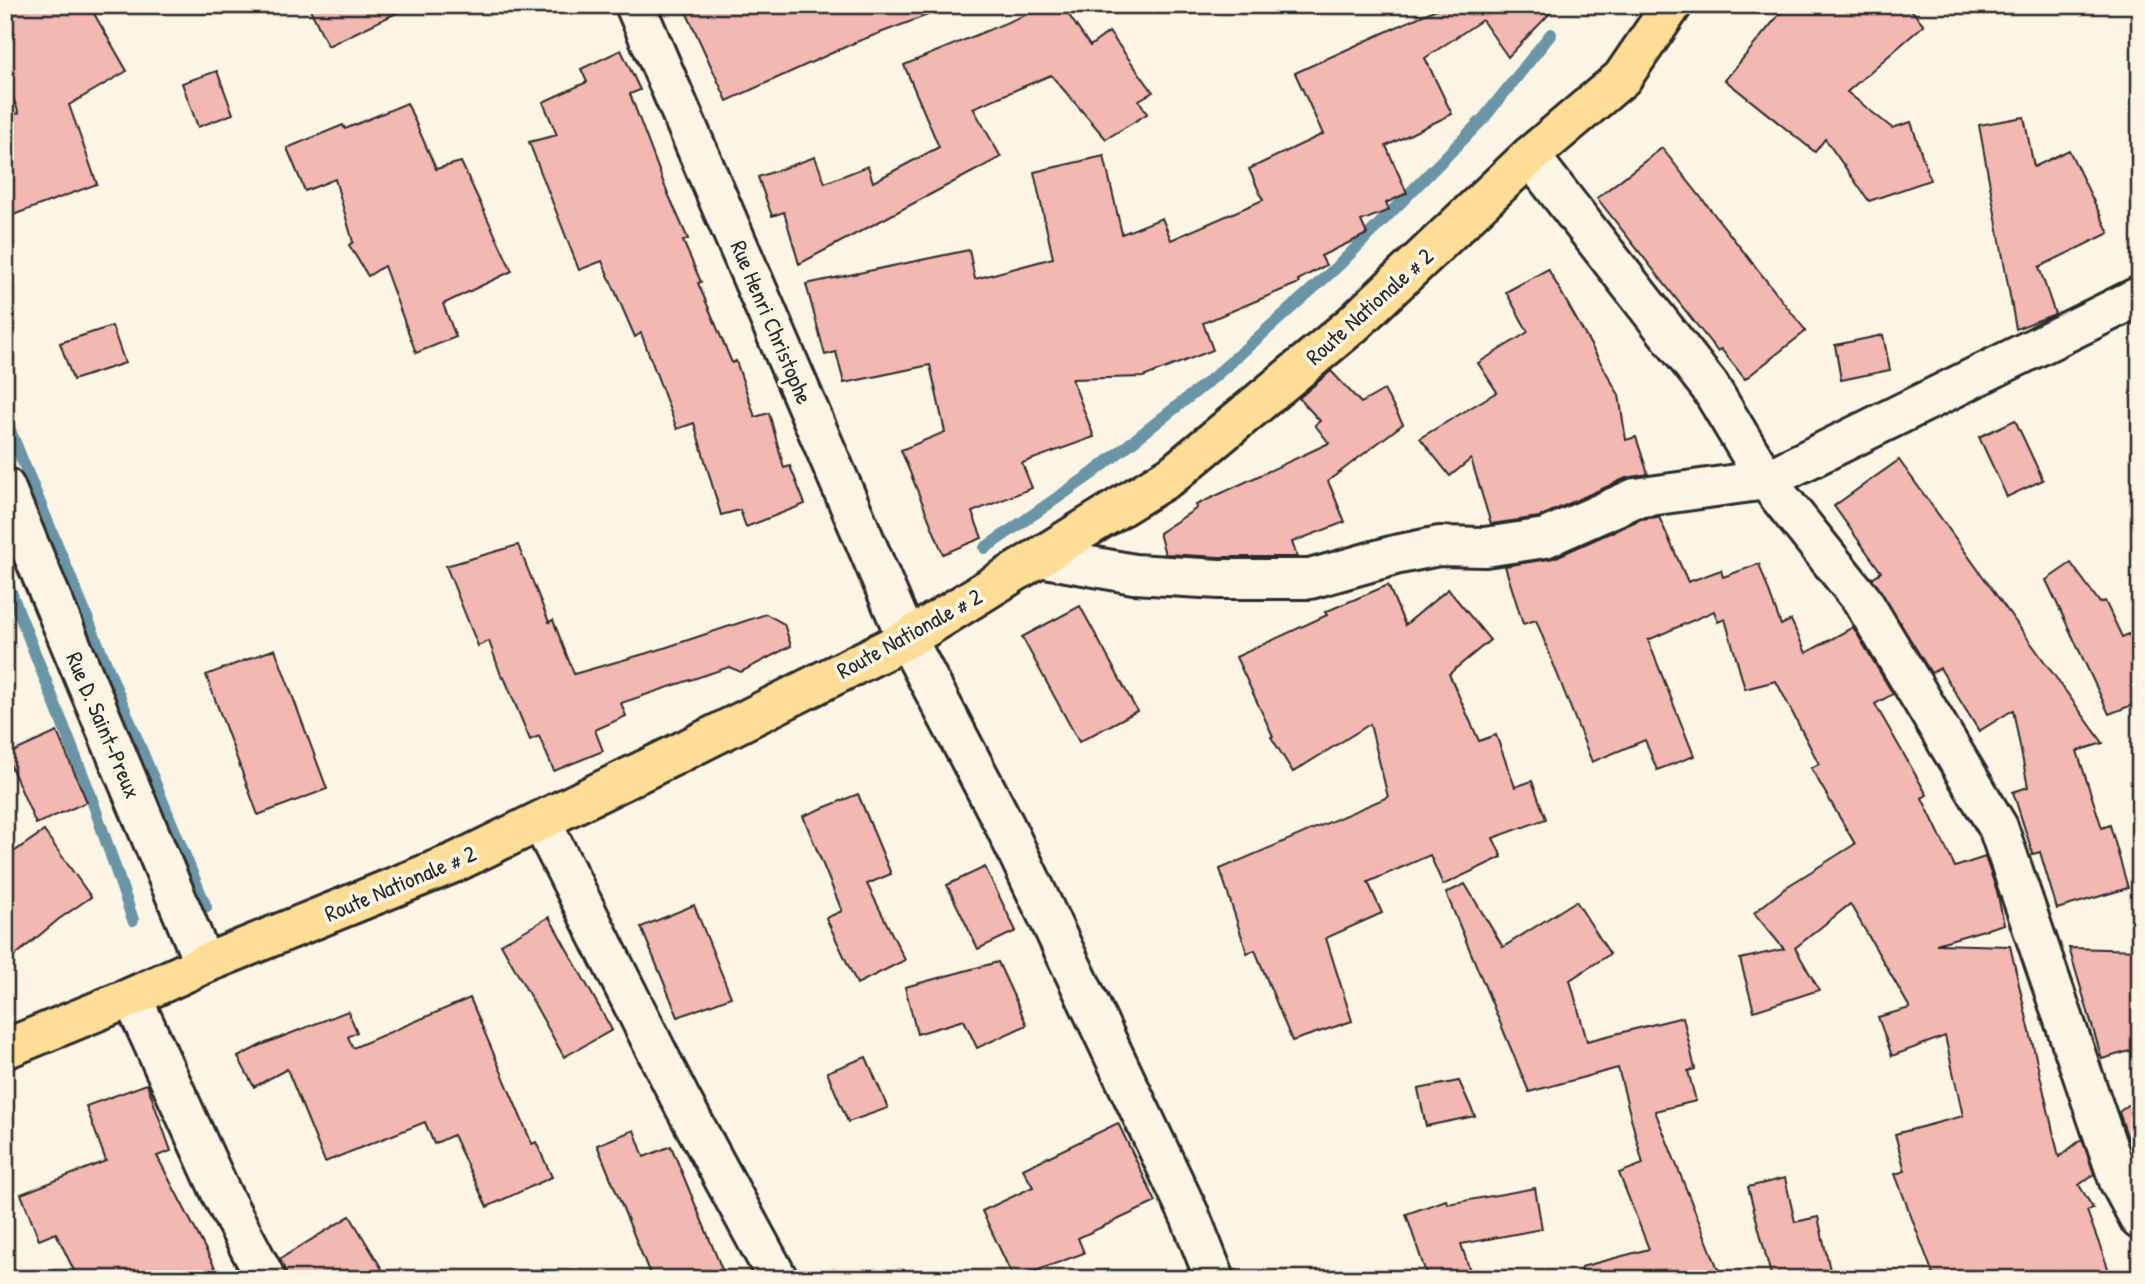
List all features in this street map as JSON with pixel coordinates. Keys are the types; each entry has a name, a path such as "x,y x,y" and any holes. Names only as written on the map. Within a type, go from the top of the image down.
{"main road":[{"name":"Route Nationale # 2","path":"5,1049 204,964 456,862 541,821 907,639 1172,475 1352,325 1530,156 1622,78 1672,5"}],"street":[{"name":"Rue Henri Christophe","path":"635,5 907,639 1004,824 1190,1216 1216,1279"},
{"path":"1530,156 1710,387 1766,480 1862,600 1998,827 2119,1181 2140,1220"},
{"path":"1040,557 1134,574 1219,579 1310,579 1439,545 1485,547 1545,538 1636,498 1766,480 2140,296"},
{"name":"Rue D. Saint-Preux","path":"5,487 204,964"},
{"path":"541,821 680,1098 778,1279"},
{"path":"132,996 222,1195 266,1279"}],"building":[{"path":"5,5 89,5 127,71 69,105 97,184 5,218 5,118 19,113 5,78"},
{"path":"308,5 413,5 328,46"},
{"path":"683,5 943,5 944,9 856,42 727,101"},
{"path":"1049,5 1062,5 1090,46 1109,32 1153,92 1139,100 1147,114 1106,139 1051,75 973,108 1001,157 799,264 784,212 772,216 758,177 815,157 825,183 868,166 873,182 939,147 904,65"},
{"path":"1445,5 1558,5 1508,57 1482,20 1425,58 1452,114 1386,146 1407,193 1386,203 1389,210 1361,221 1367,234 1321,256 1326,265 1298,280 1299,283 1203,323 1213,350 1143,377 1072,379 1094,437 1022,463 1032,488 972,512 982,538 943,554 901,450 945,432 930,365 844,383 836,352 825,355 806,284 969,250 975,279 1053,258 1034,172 1104,156 1122,234 1162,218 1171,240 1263,200 1249,169 1323,134 1295,73"},
{"path":"1787,5 1907,5 1924,25 1847,92 1892,128 1911,122 1930,180 1869,201 1825,139 1815,152 1725,80"},
{"path":"621,50 640,90 630,94 688,239 683,241 701,282 698,283 732,363 736,361 755,417 769,413 784,468 790,466 805,504 746,527 740,510 721,515 694,423 677,429 641,333 635,337 602,261 579,270 529,142 557,135 543,102 587,82 581,69"},
{"path":"217,71 233,114 198,127 182,83"},
{"path":"407,103 436,169 461,162 512,271 443,304 456,337 416,353 384,266 368,276 349,245 353,242 335,179 305,191 287,148 343,125 345,129"},
{"path":"2024,117 2034,167 2069,150 2109,233 2039,267 2055,314 2016,329 1979,125"},
{"path":"1662,148 1806,331 1745,379 1721,349 1718,352 1597,198"},
{"path":"1548,269 1619,395 1626,440 1636,437 1648,474 1626,478 1539,517 1491,524 1471,459 1450,476 1420,438 1497,392 1478,363 1528,332 1506,292"},
{"path":"112,326 125,363 73,380 60,343"},
{"path":"1883,335 1890,370 1841,380 1835,345"},
{"path":"1331,371 1361,403 1384,390 1403,424 1328,481 1345,522 1292,542 1297,557 1165,554 1159,533 1197,508 1196,505 1329,443 1315,425 1320,421 1299,398"},
{"path":"2015,420 2043,480 2007,497 1979,437"},
{"path":"1899,460 2103,743 2077,751 2102,828 2110,825 2128,888 2057,909 2040,852 2033,854 2013,792 2028,787 2013,710 1979,731 1940,668 1931,673 1872,578 1881,572 1834,506"},
{"path":"1659,517 1688,582 1721,570 1723,577 1759,564 1781,625 1791,620 1806,653 1853,627 1893,694 1875,704 1927,795 1922,798 1955,867 1985,857 1997,891 2004,924 1936,944 2010,946 2059,1157 2082,1139 2094,1174 2079,1185 2093,1208 2087,1211 2112,1279 1935,1279 1895,1174 1905,1171 1895,1134 1963,1116 1945,1036 1892,1056 1878,1017 1910,1008 1850,904 1795,948 1819,990 1754,1011 1740,959 1784,949 1754,913 1788,886 1855,844 1811,768 1819,764 1776,681 1745,689 1725,619 1718,622 1714,611 1648,640 1694,756 1657,770 1645,740 1592,762 1536,620 1523,624 1505,566 1554,558 1641,519"},
{"path":"518,545 549,622 553,620 574,674 658,650 766,614 784,624 791,646 741,672 729,667 621,703 626,716 595,730 603,751 554,771 539,736 530,740 504,677 502,678 489,641 478,646 446,566"},
{"path":"2071,563 2100,603 2105,601 2122,637 2129,634 2140,659 2140,702 2109,714 2046,580"},
{"path":"1388,585 1405,625 1448,589 1490,640 1449,674 1479,741 1496,735 1515,787 1532,781 1546,819 1493,838 1502,857 1443,885 1430,855 1368,882 1382,913 1326,938 1352,1021 1292,1041 1255,950 1247,953 1220,869 1388,797 1370,724 1293,772 1271,737 1273,736 1236,657 1327,615 1325,612"},
{"path":"1080,606 1137,711 1079,742 1022,637"},
{"path":"275,649 327,789 258,815 206,675"},
{"path":"57,732 87,802 36,824 6,755"},
{"path":"858,794 891,874 867,884 905,960 857,984 826,918 842,911 803,816"},
{"path":"44,831 91,897 59,919 5,964 5,858"},
{"path":"985,867 1016,931 978,949 947,885"},
{"path":"1465,884 1503,947 1576,901 1610,954 1570,980 1587,1041 1683,1017 1695,1069 1688,1071 1696,1101 1655,1111 1722,1279 1583,1279 1581,1267 1649,1249 1619,1173 1643,1164 1618,1068 1529,1092 1446,893"},
{"path":"694,905 731,997 678,1017 641,927"},
{"path":"549,917 612,1030 564,1057 501,944"},
{"path":"2069,948 2140,950 2140,1048 2102,1059"},
{"path":"998,962 1027,1025 977,1048 964,1020 917,1034 905,987"},
{"path":"470,998 532,1144 536,1142 552,1177 487,1207 453,1135 434,1144 425,1122 325,1162 287,1069 254,1087 238,1057 261,1045 348,1011 357,1032 348,1037 353,1048"},
{"path":"866,1057 888,1108 848,1122 827,1072"},
{"path":"1459,1081 1475,1116 1426,1126 1418,1089"},
{"path":"147,1084 171,1151 157,1156 221,1279 78,1279 56,1233 39,1240 21,1194 106,1161 86,1106"},
{"path":"2140,1096 2140,1141 2131,1147 2119,1112"},
{"path":"1118,1123 1156,1202 1078,1238 1084,1253 1014,1279 982,1211 1033,1187 1023,1169"},
{"path":"634,1130 644,1157 671,1146 726,1279 652,1279 597,1145"},
{"path":"1785,1178 1795,1222 1818,1217 1832,1279 1772,1279 1748,1187"},
{"path":"1535,1188 1542,1229 1461,1244 1470,1271 1447,1279 1428,1279 1406,1214 1446,1200 1448,1204"},
{"path":"350,1216 388,1279 288,1279 280,1259"}],"waterway":[{"path":"985,548 1093,473 1214,377 1338,266 1484,118 1551,34"},
{"path":"5,418 206,907"},
{"path":"5,577 89,791 133,920"}]}
